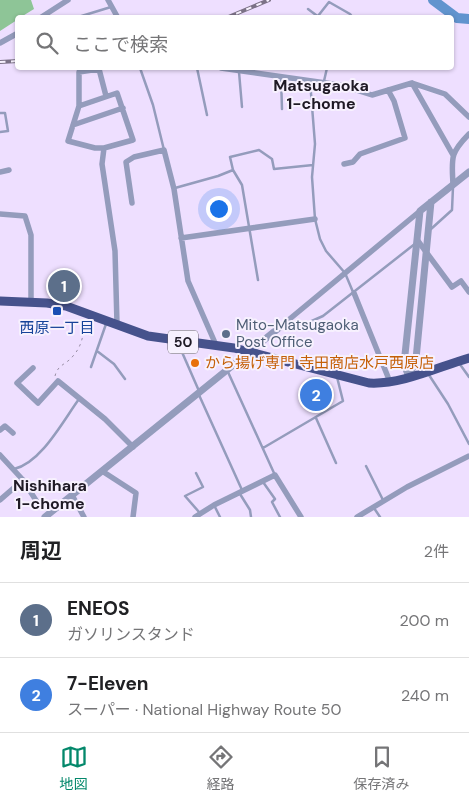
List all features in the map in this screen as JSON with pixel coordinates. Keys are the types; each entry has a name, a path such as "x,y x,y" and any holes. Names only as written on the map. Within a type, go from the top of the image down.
{"highway":[{"name":"50","path":"0,301 31,302 71,307 148,336 177,342 216,345 250,352 369,383 388,382 409,377 469,358"}],"street":[{"path":"45,15 68,0"},
{"path":"108,0 116,15"},
{"path":"0,43 15,35"},
{"path":"79,106 117,93 133,140 104,148 95,148 68,141 79,106 79,72 99,70 106,96"},
{"path":"252,70 340,85 372,95 412,83 445,94 469,117"},
{"path":"412,83 453,155"},
{"path":"344,164 354,162 360,154 406,138 394,101 388,90"},
{"path":"73,125 123,108"},
{"path":"453,185 453,155 456,147 469,134"},
{"path":"104,148 102,164 115,251 117,324"},
{"path":"132,204 126,162 134,157 164,150 174,189 188,281 216,345"},
{"path":"0,172 9,170"},
{"path":"45,517 469,172"},
{"path":"409,377 416,359 431,202"},
{"path":"409,377 404,364 420,211"},
{"path":"0,214 25,216 31,235 31,302"},
{"path":"181,238 315,219"},
{"path":"417,241 452,287 461,281 469,292"},
{"path":"354,293 387,375 388,382"},
{"path":"33,368 18,383 38,403 58,381 105,419 132,447"},
{"path":"0,430 5,426 12,433"},
{"path":"0,456 22,480 37,502"},
{"path":"357,517 383,500 469,456"},
{"path":"102,471 136,493 133,517"},
{"path":"197,515 275,475 301,517"},
{"path":"0,500 22,480"},
{"path":"72,495 84,517"}],"lane":[{"path":"320,15 329,2 351,15"},
{"path":"85,15 111,7"},
{"path":"308,9 316,15"},
{"path":"141,70 153,104 164,150"},
{"path":"197,70 207,116"},
{"path":"239,70 242,108"},
{"path":"324,83 327,70"},
{"path":"281,76 282,109"},
{"path":"310,81 315,144 312,177 315,219 320,239 326,250 345,273 354,293"},
{"path":"0,112 5,113 8,131 0,132"},
{"path":"258,280 242,185 233,170 230,157 260,150 272,158 274,170 313,165"},
{"path":"174,189 233,170"},
{"path":"280,327 305,324 323,316 354,293 452,210 453,185"},
{"path":"91,367 107,320"},
{"path":"177,342 250,510 251,517"},
{"path":"97,351 114,364 125,379"},
{"path":"458,361 469,377"},
{"path":"227,370 275,475"},
{"path":"427,371 448,404 469,444"},
{"path":"263,448 343,402 337,376"},
{"path":"12,469 28,464 38,454 79,398"},
{"path":"316,418 336,463"},
{"path":"366,466 383,500"},
{"path":"196,473 203,487 185,496 197,515"},
{"path":"263,481 275,499 272,502 280,517"},
{"path":"214,505 220,517"},
{"path":"374,507 380,517"}],"path":[{"path":"58,381 54,376 57,368 73,357 84,334 84,318"}],"green space":[{"path":"0,0 31,0 34,9 24,15 15,15 15,21 0,31"}],"waterway":[{"path":"433,0 453,15"},
{"path":"454,16 457,18 469,19"}],"railway":[{"path":"233,15 269,0"},
{"path":"0,62 15,61"}],"place":[{"name":"ENEOS","path":"64,286"},
{"name":"西原一丁目","path":"57,311"},
{"name":"Mito-Matsugaoka Post Office","path":"226,334"},
{"name":"から揚げ専門 寺田商店水戸西原店","path":"195,363"},
{"name":"7-Eleven","path":"316,395"}],"district":[{"name":"Matsugaoka 1-chome","path":"321,94"},
{"name":"Nishihara 1-chome","path":"50,494"}]}
